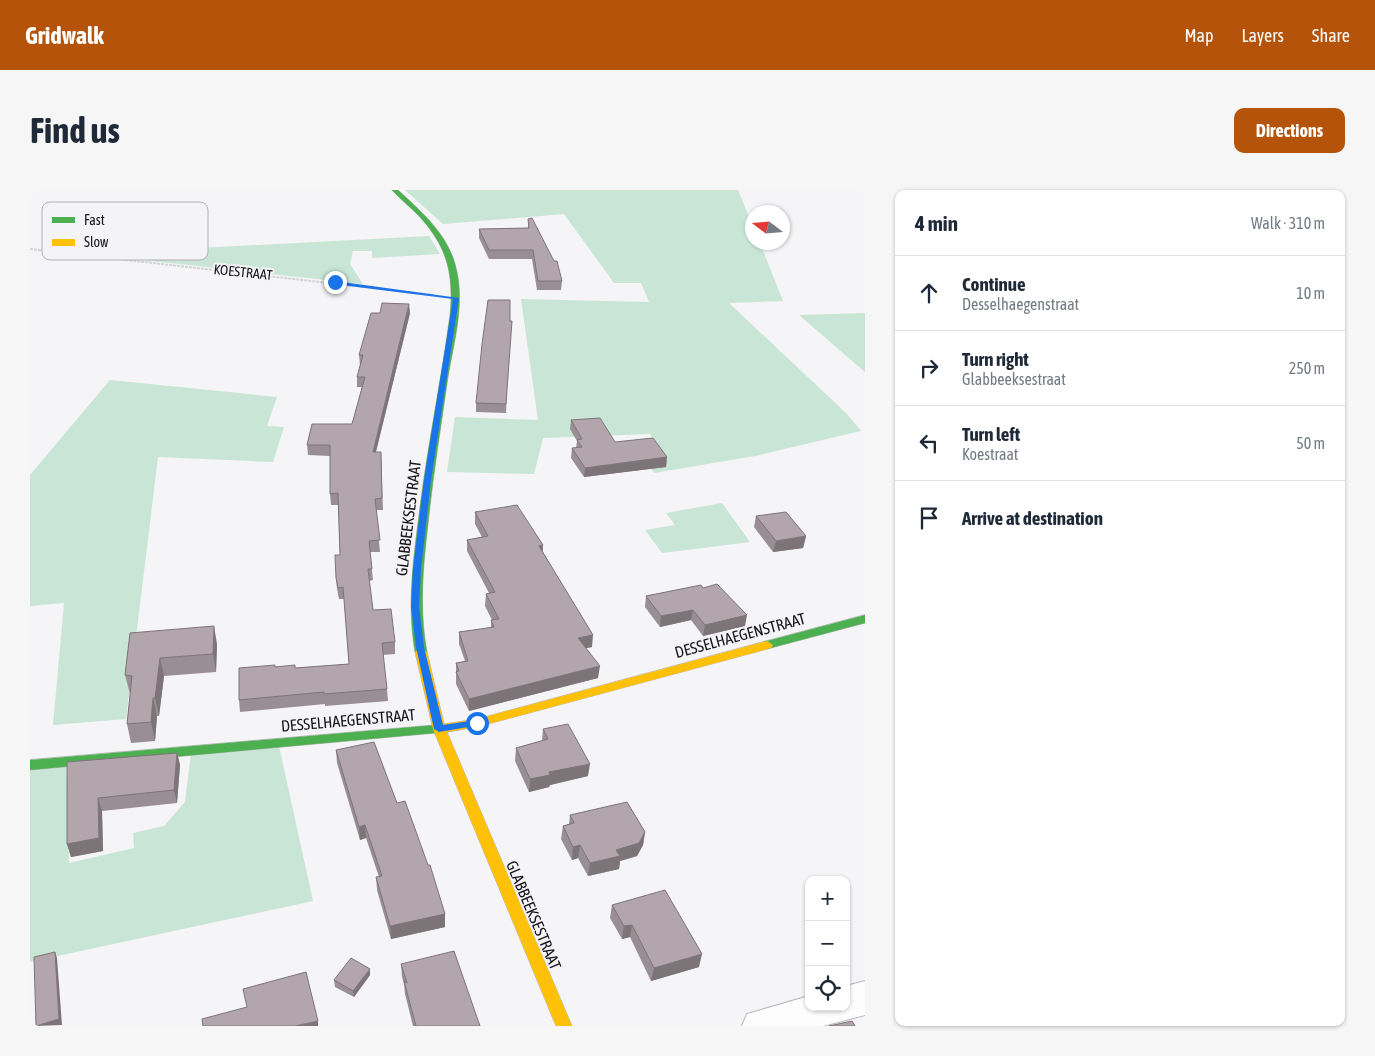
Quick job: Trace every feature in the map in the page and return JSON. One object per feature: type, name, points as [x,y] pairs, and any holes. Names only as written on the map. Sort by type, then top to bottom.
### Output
[{"type":"street","name":"GLABBEEKSESTRAAT","points":[[395,190],[431,225],[445,245],[452,260],[456,277],[456,298],[428,480],[417,569],[415,606],[420,647],[439,729],[564,1026]]},
{"type":"street","name":"DESSELHAEGENSTRAAT","points":[[30,765],[439,729],[477,723],[865,619]]},
{"type":"street","points":[[850,1002],[865,998]]},
{"type":"street","points":[[761,1026],[815,1011]]},
{"type":"path","name":"KOESTRAAT","points":[[132,260],[335,282],[456,298]]},
{"type":"green space","points":[[405,190],[738,190],[745,207],[745,250],[763,250],[783,301],[729,303],[846,413],[861,431],[755,456],[654,473],[647,463],[668,460],[650,434],[543,438],[534,474],[447,472],[455,417],[538,420],[521,299],[649,302],[641,283],[614,283],[564,214],[443,224]]},
{"type":"green space","points":[[429,236],[440,254],[372,258],[372,251],[353,251],[350,264],[363,284],[142,260],[208,260],[208,248]]},
{"type":"green space","points":[[865,313],[865,372],[799,315]]},
{"type":"green space","points":[[110,380],[277,397],[267,426],[284,427],[273,462],[158,457],[126,719],[53,725],[64,603],[30,606],[30,475]]},
{"type":"green space","points":[[722,503],[750,542],[662,553],[645,530],[675,525],[666,513]]},
{"type":"green space","points":[[279,746],[313,901],[30,962],[30,770],[66,765],[69,863],[134,848],[133,833],[164,826],[185,802],[191,754]]},
{"type":"building","points":[[532,218],[554,261],[557,261],[562,281],[538,281],[533,250],[489,250],[479,229],[529,228],[528,219]]},
{"type":"building","points":[[488,300],[510,300],[510,321],[512,321],[506,404],[476,403]]},
{"type":"building","points":[[382,303],[409,304],[373,452],[381,452],[382,498],[375,499],[380,540],[369,541],[372,569],[368,569],[373,610],[391,609],[395,642],[382,643],[387,689],[324,694],[324,692],[239,700],[239,668],[295,665],[295,668],[349,664],[343,587],[338,588],[336,578],[335,555],[340,555],[338,493],[330,494],[330,445],[307,445],[312,424],[352,424],[365,377],[357,377],[363,355],[359,355],[371,313],[380,313]]},
{"type":"building","points":[[600,418],[615,442],[653,438],[667,457],[585,468],[572,448],[582,447],[577,440],[582,439],[571,420]]},
{"type":"building","points":[[517,505],[543,545],[539,546],[593,635],[578,638],[600,666],[469,699],[456,672],[459,671],[456,663],[468,661],[459,632],[494,627],[491,620],[499,619],[486,594],[495,592],[467,540],[488,536],[475,512]]},
{"type":"building","points":[[786,512],[806,536],[776,541],[756,516]]},
{"type":"building","points":[[717,584],[747,615],[705,625],[693,610],[661,616],[646,596],[701,585],[703,588]]},
{"type":"building","points":[[214,626],[213,654],[160,658],[151,722],[127,724],[132,676],[125,675],[130,633]]},
{"type":"building","points":[[568,724],[590,764],[549,772],[550,775],[530,779],[516,748],[548,739],[543,729]]},
{"type":"building","points":[[374,742],[397,803],[405,801],[428,865],[430,865],[445,914],[390,926],[376,877],[382,876],[365,825],[359,827],[336,750]]},
{"type":"building","points":[[177,753],[174,790],[98,798],[99,838],[67,844],[67,762]]},
{"type":"building","points":[[627,802],[645,832],[639,843],[616,850],[620,856],[590,863],[580,845],[573,847],[563,826],[574,823],[570,815]]},
{"type":"building","points":[[665,890],[702,954],[654,968],[632,925],[624,926],[612,905]]},
{"type":"building","points":[[454,951],[480,1026],[416,1026],[401,964]]},
{"type":"building","points":[[55,952],[59,1019],[36,1026],[34,957]]},
{"type":"building","points":[[351,958],[370,969],[353,991],[334,980]]},
{"type":"building","points":[[306,972],[318,1021],[295,1026],[203,1026],[202,1019],[247,1007],[243,989]]},
{"type":"building","points":[[852,1021],[855,1026],[829,1026]]},
{"type":"traffic: fast","points":[[395,190],[429,223],[443,242],[452,264],[456,290],[454,315],[428,481],[418,570],[416,619],[421,652]]},
{"type":"traffic: fast","points":[[767,645],[865,619]]},
{"type":"traffic: fast","points":[[30,765],[447,728]]},
{"type":"traffic: slow","points":[[447,728],[477,723],[767,645]]},
{"type":"traffic: slow","points":[[421,652],[439,729],[564,1026]]},
{"type":"route","points":[[335,282],[456,298],[428,480],[417,569],[415,606],[420,647],[439,729],[477,723]]}]
